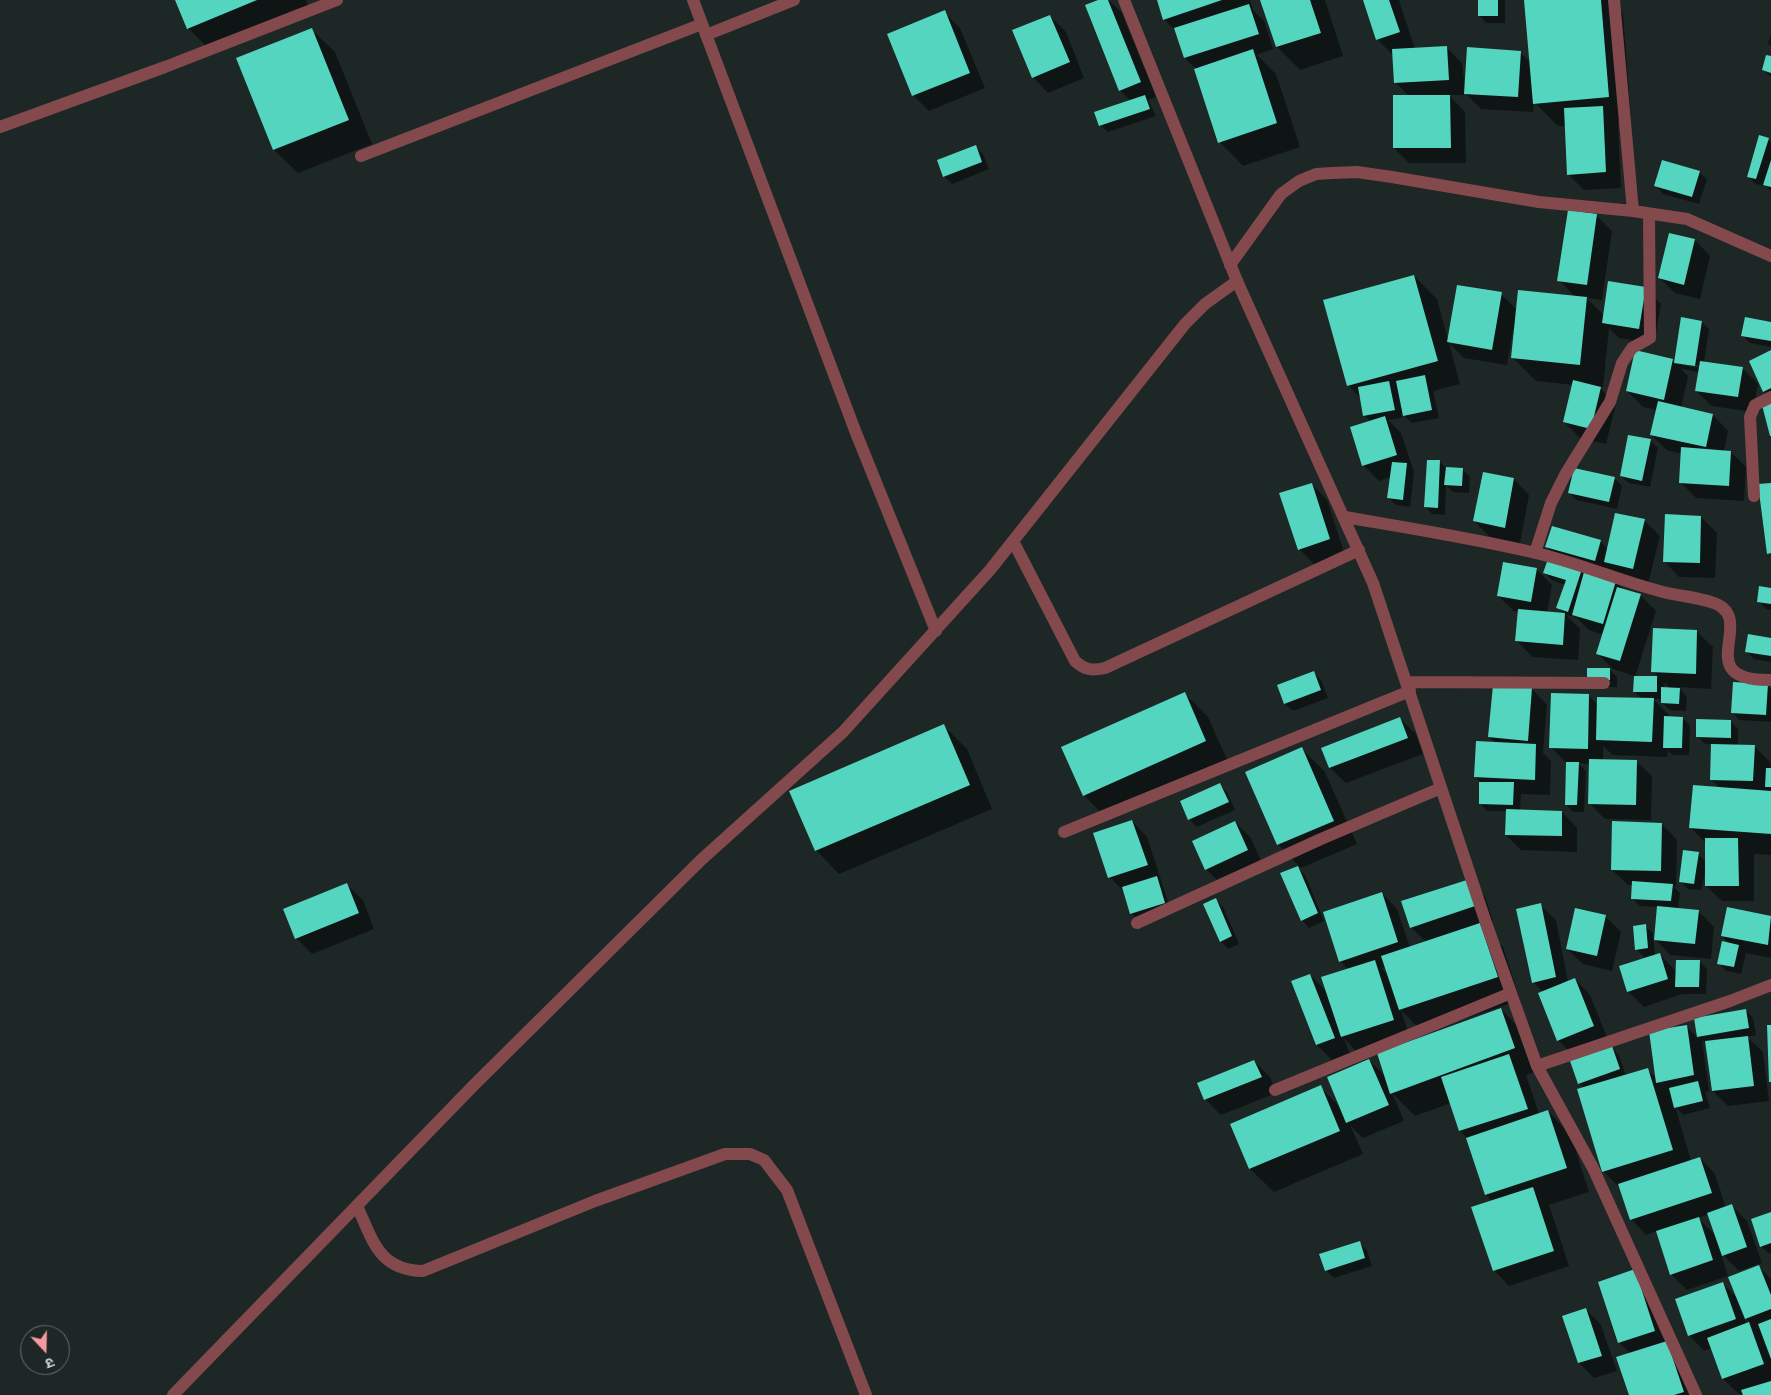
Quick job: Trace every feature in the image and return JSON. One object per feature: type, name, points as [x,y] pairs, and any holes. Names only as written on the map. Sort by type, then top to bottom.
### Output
[{"type":"street","points":[[0,127],[165,68],[337,0]]},
{"type":"street","points":[[693,0],[856,434],[936,631]]},
{"type":"street","points":[[361,156],[704,29],[794,0]]},
{"type":"street","points":[[1124,0],[1230,265],[1345,517],[1373,583],[1537,1066],[1593,1168],[1696,1395]]},
{"type":"street","points":[[1614,0],[1633,211]]},
{"type":"street","points":[[1230,265],[1281,194],[1299,181],[1316,174],[1357,172],[1539,202],[1633,211],[1649,215],[1687,219],[1771,256]]},
{"type":"street","points":[[1536,553],[1552,503],[1572,464],[1610,402],[1622,363],[1632,348],[1650,338],[1649,215]]},
{"type":"street","points":[[174,1395],[474,1085],[701,860],[843,732],[936,631],[1013,541],[1185,324],[1205,304],[1237,281]]},
{"type":"street","points":[[1754,496],[1750,417],[1755,405],[1771,397]]},
{"type":"street","points":[[1345,517],[1536,553],[1663,592],[1719,604],[1729,614],[1731,621],[1728,651],[1731,668],[1736,674],[1744,678],[1771,680]]},
{"type":"street","points":[[1013,541],[1075,660],[1084,669],[1095,670],[1105,668],[1359,550]]},
{"type":"street","points":[[1064,832],[1408,686],[1604,684]]},
{"type":"street","points":[[1137,923],[1321,839],[1442,788]]},
{"type":"street","points":[[1537,1066],[1730,1001],[1771,985]]},
{"type":"street","points":[[1275,1090],[1511,993]]},
{"type":"street","points":[[357,1206],[382,1256],[395,1267],[423,1272],[595,1201],[724,1154],[750,1154],[764,1160],[786,1190],[866,1395]]},
{"type":"building","points":[[175,0],[257,0],[187,29]]},
{"type":"building","points":[[1098,0],[1108,0],[1141,82],[1119,91],[1085,5]]},
{"type":"building","points":[[1157,0],[1222,0],[1163,20]]},
{"type":"building","points":[[1260,0],[1310,0],[1321,33],[1276,47]]},
{"type":"building","points":[[1363,0],[1389,0],[1400,32],[1376,40]]},
{"type":"building","points":[[1478,0],[1498,0],[1498,16],[1478,16]]},
{"type":"building","points":[[1524,0],[1601,0],[1609,97],[1533,104]]},
{"type":"building","points":[[1249,4],[1259,34],[1184,58],[1174,28]]},
{"type":"building","points":[[945,10],[970,73],[912,96],[887,34]]},
{"type":"building","points":[[1050,15],[1070,62],[1032,78],[1012,30]]},
{"type":"building","points":[[312,28],[349,120],[273,150],[236,58]]},
{"type":"building","points":[[1447,46],[1449,80],[1394,83],[1392,49]]},
{"type":"building","points":[[1467,47],[1521,51],[1518,97],[1464,94]]},
{"type":"building","points":[[1253,49],[1277,123],[1218,143],[1194,69]]},
{"type":"building","points":[[1766,55],[1771,56],[1771,73],[1762,70]]},
{"type":"building","points":[[1145,95],[1150,109],[1099,126],[1094,112]]},
{"type":"building","points":[[1393,95],[1450,95],[1451,148],[1393,148]]},
{"type":"building","points":[[1603,106],[1606,172],[1567,175],[1564,108]]},
{"type":"building","points":[[1759,135],[1769,138],[1756,179],[1747,177]]},
{"type":"building","points":[[976,145],[982,162],[943,177],[937,160]]},
{"type":"building","points":[[1662,160],[1700,171],[1692,197],[1654,186]]},
{"type":"building","points":[[1771,160],[1771,187],[1763,185]]},
{"type":"building","points":[[1568,210],[1597,214],[1587,285],[1557,281]]},
{"type":"building","points":[[1669,233],[1695,239],[1684,285],[1658,278]]},
{"type":"building","points":[[1414,275],[1438,361],[1347,386],[1323,300]]},
{"type":"building","points":[[1608,281],[1646,287],[1639,329],[1602,323]]},
{"type":"building","points":[[1457,285],[1502,292],[1492,350],[1447,342]]},
{"type":"building","points":[[1518,290],[1587,297],[1580,365],[1511,358]]},
{"type":"building","points":[[1681,317],[1702,321],[1695,366],[1674,363]]},
{"type":"building","points":[[1745,317],[1771,322],[1771,341],[1741,336]]},
{"type":"building","points":[[1635,350],[1673,359],[1664,400],[1626,391]]},
{"type":"building","points":[[1771,350],[1771,388],[1763,392],[1749,361]]},
{"type":"building","points":[[1700,361],[1743,367],[1738,397],[1695,391]]},
{"type":"building","points":[[1425,375],[1432,410],[1403,416],[1396,381]]},
{"type":"building","points":[[1573,380],[1601,387],[1591,429],[1563,422]]},
{"type":"building","points":[[1389,381],[1395,410],[1363,416],[1358,387]]},
{"type":"building","points":[[1658,401],[1713,414],[1706,447],[1650,435]]},
{"type":"building","points":[[1771,403],[1771,436],[1770,436],[1762,405]]},
{"type":"building","points":[[1385,416],[1397,455],[1362,466],[1350,427]]},
{"type":"building","points":[[1628,435],[1651,439],[1642,481],[1620,476]]},
{"type":"building","points":[[1681,447],[1731,451],[1729,486],[1679,483]]},
{"type":"building","points":[[1427,460],[1440,460],[1438,508],[1424,507]]},
{"type":"building","points":[[1392,462],[1407,463],[1403,500],[1387,498]]},
{"type":"building","points":[[1446,467],[1463,468],[1462,486],[1444,485]]},
{"type":"building","points":[[1574,468],[1615,477],[1609,502],[1568,493]]},
{"type":"building","points":[[1483,472],[1514,478],[1505,528],[1473,521]]},
{"type":"building","points":[[1312,483],[1330,539],[1298,550],[1279,493]]},
{"type":"building","points":[[1771,483],[1771,553],[1767,554],[1758,484]]},
{"type":"building","points":[[1615,513],[1645,519],[1633,569],[1604,562]]},
{"type":"building","points":[[1665,514],[1701,516],[1700,563],[1663,562]]},
{"type":"building","points":[[1552,526],[1601,540],[1595,561],[1545,547]]},
{"type":"building","points":[[1548,559],[1582,569],[1568,612],[1556,608],[1566,580],[1543,573]]},
{"type":"building","points":[[1503,562],[1537,568],[1531,602],[1497,596]]},
{"type":"building","points":[[1584,572],[1616,581],[1603,624],[1572,615]]},
{"type":"building","points":[[1759,586],[1771,588],[1771,604],[1757,602]]},
{"type":"building","points":[[1617,587],[1641,594],[1620,661],[1596,654]]},
{"type":"building","points":[[1518,609],[1565,613],[1563,645],[1515,641]]},
{"type":"building","points":[[1653,628],[1697,630],[1696,674],[1651,672]]},
{"type":"building","points":[[1748,634],[1771,638],[1771,656],[1745,652]]},
{"type":"building","points":[[1587,668],[1610,668],[1610,680],[1587,680]]},
{"type":"building","points":[[1314,671],[1321,690],[1284,704],[1277,685]]},
{"type":"building","points":[[1634,676],[1657,676],[1657,692],[1633,692]]},
{"type":"building","points":[[1733,682],[1768,684],[1766,715],[1731,713]]},
{"type":"building","points":[[1493,685],[1532,688],[1528,741],[1488,737]]},
{"type":"building","points":[[1661,687],[1680,688],[1679,704],[1661,703]]},
{"type":"building","points":[[1185,692],[1206,741],[1083,796],[1061,747]]},
{"type":"building","points":[[1551,693],[1589,694],[1588,749],[1549,748]]},
{"type":"building","points":[[1597,697],[1654,698],[1652,742],[1596,740]]},
{"type":"building","points":[[1664,716],[1683,717],[1682,748],[1663,748]]},
{"type":"building","points":[[1400,717],[1408,738],[1329,768],[1321,748]]},
{"type":"building","points":[[1696,719],[1731,720],[1731,738],[1696,737]]},
{"type":"building","points":[[944,724],[970,785],[815,851],[789,791]]},
{"type":"building","points":[[1476,741],[1536,744],[1535,780],[1474,777]]},
{"type":"building","points":[[1711,744],[1755,745],[1753,781],[1710,780]]},
{"type":"building","points":[[1302,747],[1334,821],[1277,845],[1245,772]]},
{"type":"building","points":[[1589,759],[1637,760],[1636,805],[1588,804]]},
{"type":"building","points":[[1566,762],[1579,762],[1577,805],[1565,805]]},
{"type":"building","points":[[1766,768],[1771,768],[1771,787],[1765,787]]},
{"type":"building","points":[[1479,782],[1514,782],[1513,805],[1479,804]]},
{"type":"building","points":[[1220,783],[1229,802],[1188,820],[1180,801]]},
{"type":"building","points":[[1693,785],[1771,791],[1771,834],[1689,828]]},
{"type":"building","points":[[1506,809],[1562,811],[1562,836],[1505,835]]},
{"type":"building","points":[[1132,820],[1148,865],[1108,878],[1093,833]]},
{"type":"building","points":[[1235,821],[1248,850],[1205,870],[1192,841]]},
{"type":"building","points":[[1612,821],[1662,823],[1661,871],[1611,870]]},
{"type":"building","points":[[1705,838],[1738,838],[1739,886],[1705,886]]},
{"type":"building","points":[[1683,850],[1699,852],[1694,884],[1679,882]]},
{"type":"building","points":[[1298,866],[1318,913],[1301,921],[1280,873]]},
{"type":"building","points":[[1157,876],[1165,903],[1130,914],[1122,887]]},
{"type":"building","points":[[1470,879],[1478,905],[1410,928],[1401,901]]},
{"type":"building","points":[[1632,881],[1673,884],[1671,901],[1631,899]]},
{"type":"building","points":[[347,883],[359,913],[295,939],[283,909]]},
{"type":"building","points":[[1382,892],[1398,942],[1339,962],[1323,912]]},
{"type":"building","points":[[1216,898],[1232,936],[1220,942],[1203,904]]},
{"type":"building","points":[[1541,903],[1556,977],[1532,983],[1516,909]]},
{"type":"building","points":[[1657,906],[1699,910],[1695,944],[1654,940]]},
{"type":"building","points":[[1727,907],[1771,916],[1768,945],[1721,936]]},
{"type":"building","points":[[1575,908],[1606,915],[1597,956],[1566,949]]},
{"type":"building","points":[[1480,923],[1498,977],[1399,1010],[1381,956]]},
{"type":"building","points":[[1646,924],[1648,948],[1635,950],[1633,926]]},
{"type":"building","points":[[1722,941],[1739,945],[1734,967],[1717,964]]},
{"type":"building","points":[[1660,953],[1668,979],[1627,992],[1619,966]]},
{"type":"building","points":[[1375,960],[1394,1020],[1341,1037],[1321,977]]},
{"type":"building","points":[[1676,960],[1700,960],[1699,987],[1675,987]]},
{"type":"building","points":[[1310,974],[1335,1038],[1316,1045],[1291,981]]},
{"type":"building","points":[[1575,978],[1594,1026],[1557,1041],[1538,993]]},
{"type":"building","points":[[1501,1008],[1515,1048],[1390,1094],[1377,1053]]},
{"type":"building","points":[[1746,1009],[1749,1028],[1697,1037],[1694,1018]]},
{"type":"building","points":[[1687,1025],[1694,1075],[1656,1083],[1649,1031]]},
{"type":"building","points":[[1767,1025],[1771,1025],[1771,1082],[1769,1082]]},
{"type":"building","points":[[1748,1036],[1754,1086],[1712,1091],[1705,1041]]},
{"type":"building","points":[[1612,1046],[1620,1069],[1578,1084],[1570,1061]]},
{"type":"building","points":[[1509,1054],[1528,1109],[1459,1131],[1441,1077]]},
{"type":"building","points":[[1369,1059],[1389,1105],[1346,1123],[1327,1077]]},
{"type":"building","points":[[1254,1060],[1262,1077],[1204,1100],[1197,1083]]},
{"type":"building","points":[[1648,1068],[1673,1150],[1602,1172],[1577,1089]]},
{"type":"building","points":[[1698,1081],[1703,1101],[1674,1108],[1669,1088]]},
{"type":"building","points":[[1321,1085],[1340,1131],[1249,1169],[1230,1124]]},
{"type":"building","points":[[1548,1110],[1567,1168],[1485,1195],[1466,1138]]},
{"type":"building","points":[[1700,1157],[1712,1193],[1630,1220],[1618,1184]]},
{"type":"building","points":[[1533,1187],[1554,1251],[1493,1271],[1471,1207]]},
{"type":"building","points":[[1732,1204],[1747,1247],[1722,1256],[1707,1213]]},
{"type":"building","points":[[1771,1212],[1771,1243],[1760,1247],[1751,1219]]},
{"type":"building","points":[[1699,1217],[1713,1260],[1670,1275],[1656,1231]]},
{"type":"building","points":[[1360,1241],[1365,1258],[1325,1271],[1319,1254]]},
{"type":"building","points":[[1759,1265],[1771,1295],[1771,1309],[1745,1319],[1728,1277]]},
{"type":"building","points":[[1635,1269],[1655,1331],[1618,1343],[1598,1282]]},
{"type":"building","points":[[1723,1282],[1736,1319],[1688,1336],[1675,1299]]},
{"type":"building","points":[[1586,1308],[1602,1356],[1578,1363],[1562,1316]]},
{"type":"building","points":[[1771,1319],[1771,1359],[1758,1324]]},
{"type":"building","points":[[1749,1322],[1764,1364],[1722,1379],[1707,1338]]},
{"type":"building","points":[[1667,1341],[1684,1392],[1674,1395],[1629,1395],[1616,1357]]},
{"type":"building","points":[[1771,1381],[1771,1395],[1743,1395],[1741,1390]]}]
